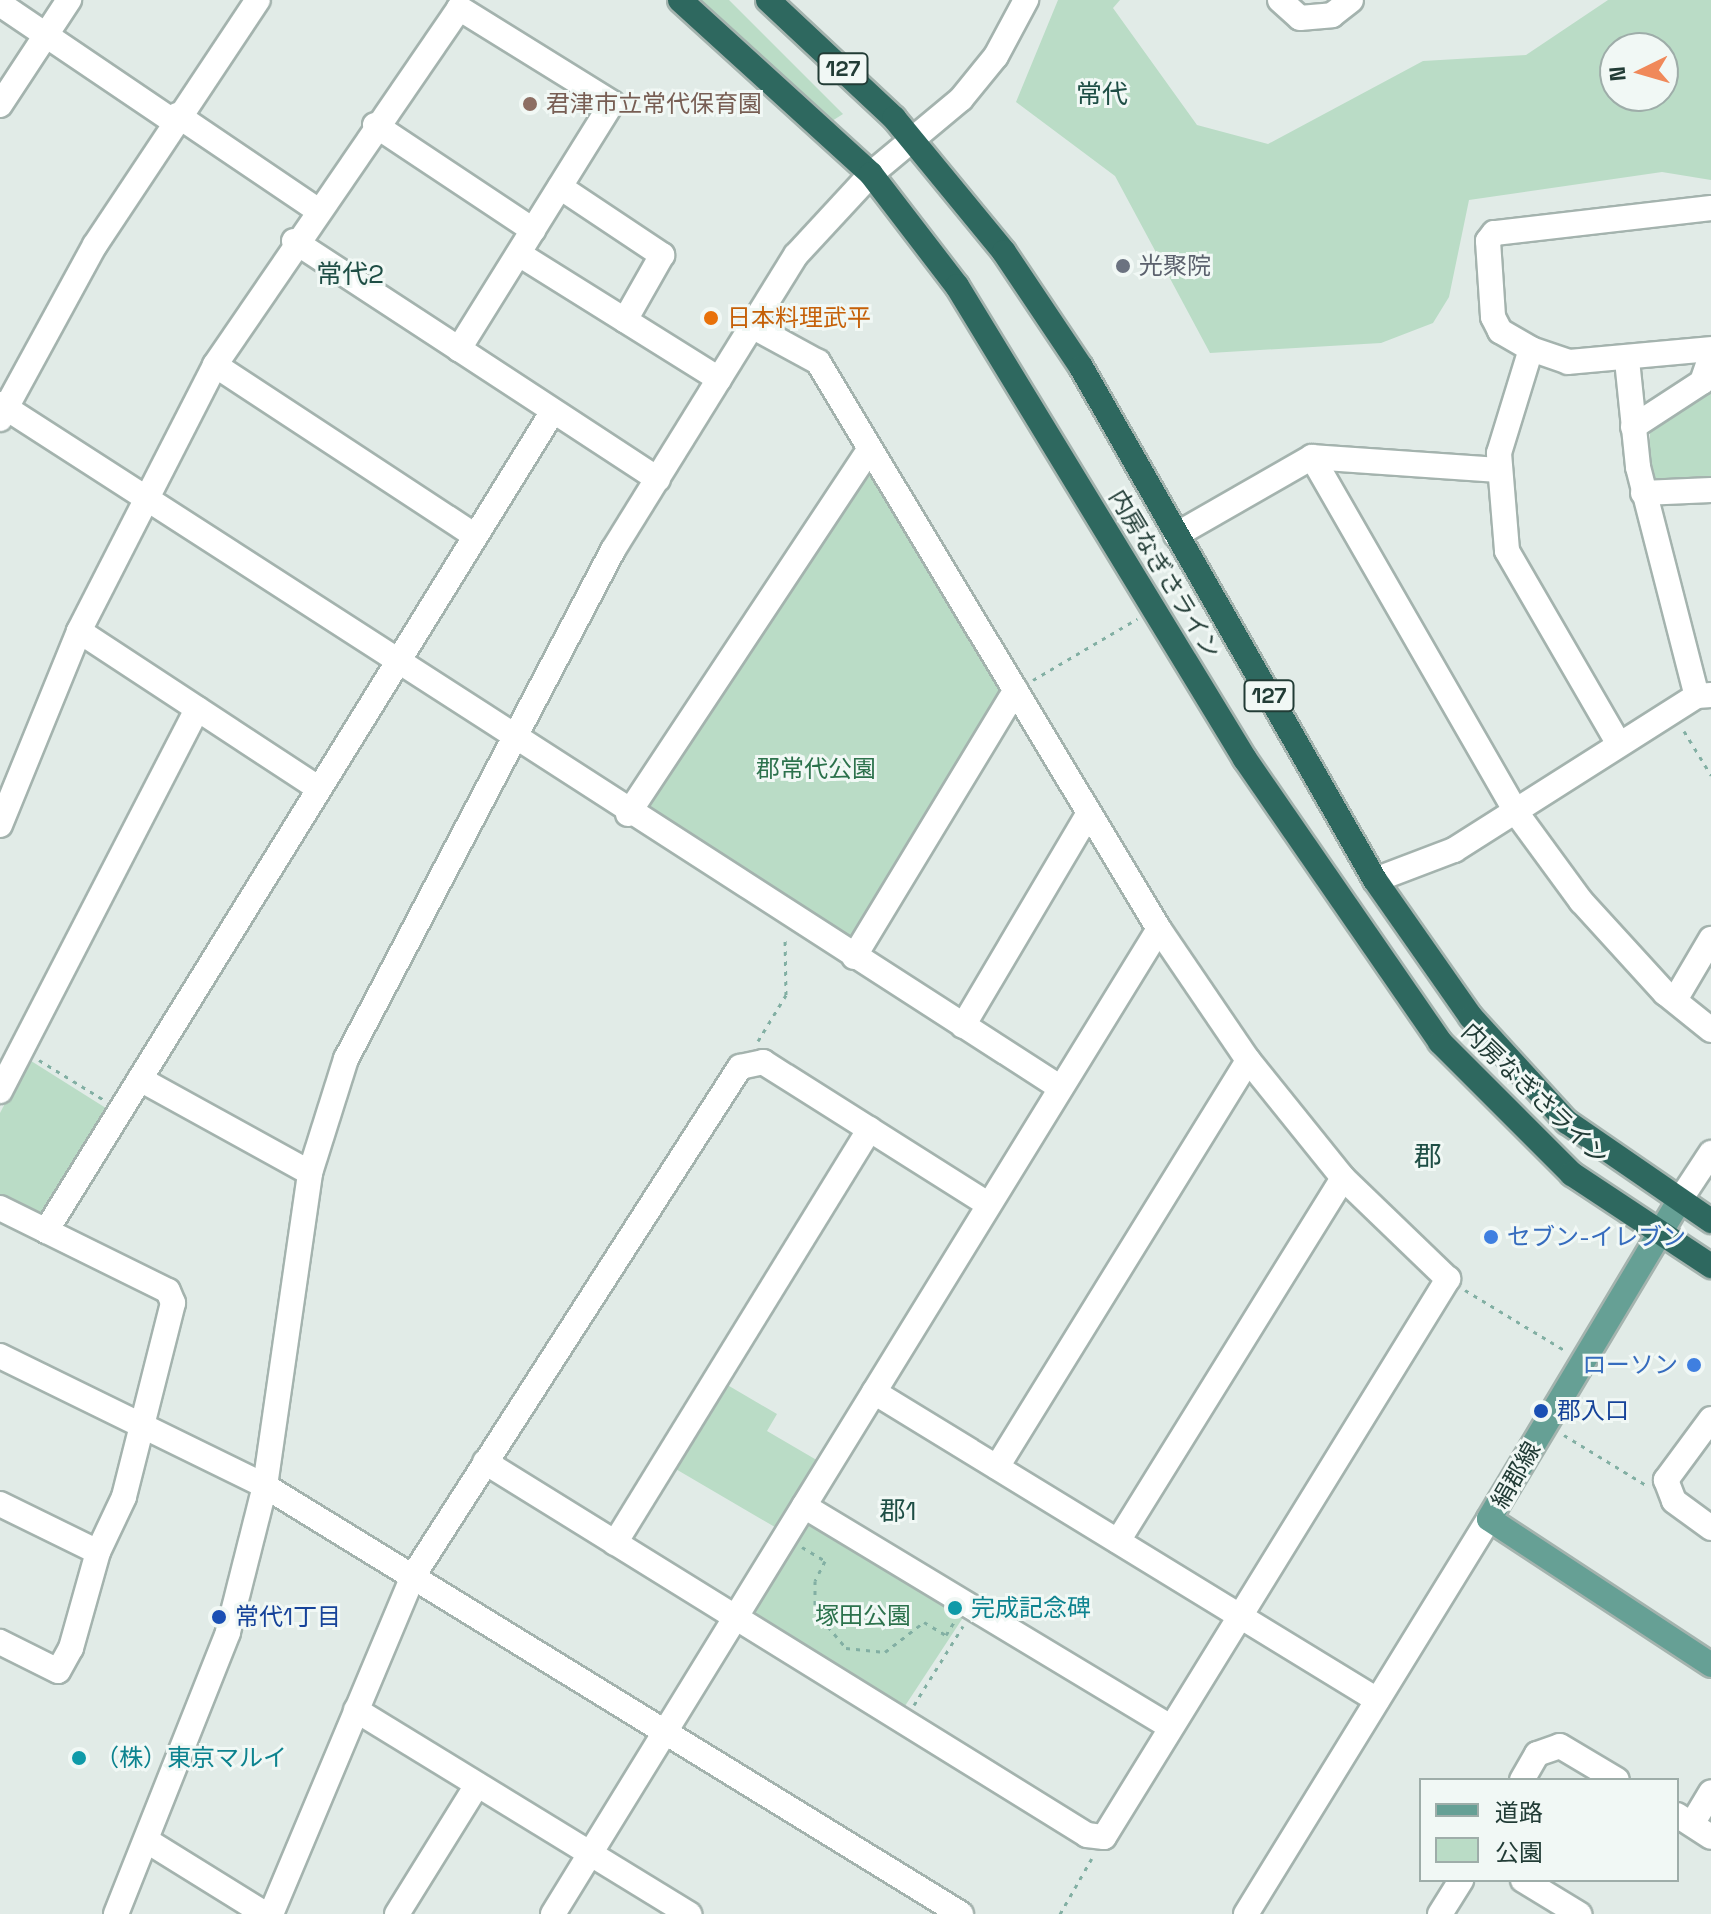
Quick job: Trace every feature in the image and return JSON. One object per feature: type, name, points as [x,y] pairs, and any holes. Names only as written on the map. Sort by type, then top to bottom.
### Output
[{"type":"highway","name":"内房なぎさライン","points":[[680,0],[871,174],[957,286],[1375,957],[1440,1042],[1526,1132],[1655,1236],[1711,1266]]},
{"type":"highway","name":"内房なぎさライン","points":[[768,0],[915,141],[1004,252],[1073,354],[1375,880],[1517,1072],[1567,1122],[1678,1203],[1711,1221]]},
{"type":"main road","name":"絹郡線","points":[[1678,1203],[1655,1236],[1489,1519],[1711,1665]]},
{"type":"street","points":[[0,105],[69,0]]},
{"type":"street","points":[[258,0],[175,118],[2,410],[143,498],[628,814],[1061,1088]]},
{"type":"street","points":[[116,1914],[149,1842],[176,1760],[211,1689],[265,1486],[310,1173],[346,1059],[513,740],[658,479],[796,255],[871,174],[915,141],[996,56],[1026,0]]},
{"type":"street","points":[[1280,0],[1300,18],[1332,15],[1351,0]]},
{"type":"street","points":[[0,4],[316,209]]},
{"type":"street","points":[[0,825],[79,631],[143,498],[215,365],[294,241],[459,8],[612,103],[459,349]]},
{"type":"street","points":[[375,125],[533,230]]},
{"type":"street","points":[[560,187],[662,255],[625,320]]},
{"type":"street","points":[[1711,208],[1494,233],[1488,241],[1493,317],[1500,331],[1531,349],[1568,362],[1627,360],[1711,349]]},
{"type":"street","points":[[294,241],[658,479]]},
{"type":"street","points":[[519,254],[719,379]]},
{"type":"street","points":[[485,1462],[1087,1835],[1104,1837],[1448,1279],[1343,1178],[1248,1060],[1159,929],[818,362],[752,326]]},
{"type":"street","points":[[1531,349],[1498,470],[1507,551],[1619,744]]},
{"type":"street","points":[[1633,427],[1702,382],[1711,356]]},
{"type":"street","points":[[1375,880],[1518,815],[1619,744],[1675,709],[1704,696],[1643,493],[1627,360]]},
{"type":"street","points":[[215,365],[475,536]]},
{"type":"street","points":[[46,1231],[553,411]]},
{"type":"street","points":[[628,814],[870,449]]},
{"type":"street","points":[[1312,457],[1518,815],[1581,901],[1675,1000],[1711,1030]]},
{"type":"street","points":[[1176,535],[1312,457],[1498,470]]},
{"type":"street","points":[[1643,493],[1711,490]]},
{"type":"street","points":[[79,631],[318,788]]},
{"type":"street","points":[[854,957],[1016,690]]},
{"type":"street","points":[[0,1091],[197,709]]},
{"type":"street","points":[[963,1026],[1089,813]]},
{"type":"street","points":[[553,1914],[1159,929]]},
{"type":"street","points":[[1675,1000],[1711,939]]},
{"type":"street","points":[[997,1467],[1248,1060]]},
{"type":"street","points":[[149,1842],[268,1914],[413,1576],[740,1067],[763,1062],[989,1205]]},
{"type":"street","points":[[140,1079],[310,1173]]},
{"type":"street","points":[[615,1543],[870,1129]]},
{"type":"street","points":[[1678,1203],[1711,1153]]},
{"type":"street","points":[[1118,1541],[1343,1178]]},
{"type":"street","points":[[0,1208],[168,1291],[173,1303],[124,1497],[98,1552],[80,1626],[58,1671],[0,1642]]},
{"type":"street","points":[[0,1356],[265,1486],[664,1735],[961,1914]]},
{"type":"street","points":[[874,1392],[1377,1700]]},
{"type":"street","points":[[1711,1419],[1666,1480],[1674,1501],[1711,1528]]},
{"type":"street","points":[[0,1504],[98,1552]]},
{"type":"street","points":[[804,1506],[1170,1727]]},
{"type":"street","points":[[1246,1914],[1489,1519]]},
{"type":"street","points":[[356,1710],[689,1914]]},
{"type":"street","points":[[1523,1778],[1537,1754],[1560,1746],[1614,1778]]},
{"type":"street","points":[[397,1914],[477,1785]]},
{"type":"street","points":[[1693,1825],[1711,1792]]},
{"type":"street","points":[[1440,1914],[1460,1882]]},
{"type":"street","points":[[1526,1882],[1579,1914]]},
{"type":"path","points":[[1016,690],[1140,617]]},
{"type":"path","points":[[1675,709],[1711,775]]},
{"type":"path","points":[[740,1067],[786,995],[785,913]]},
{"type":"path","points":[[22,1049],[121,1110]]},
{"type":"path","points":[[1448,1279],[1572,1354]]},
{"type":"path","points":[[1564,1435],[1674,1501]]},
{"type":"path","points":[[785,1537],[825,1561],[815,1611],[827,1634],[851,1650],[896,1649],[924,1622],[946,1635],[970,1606]]},
{"type":"path","points":[[903,1721],[970,1606]]},
{"type":"path","points":[[1060,1914],[1104,1837]]},
{"type":"green space","points":[[698,0],[729,0],[843,114],[832,121]]},
{"type":"green space","points":[[1058,0],[1120,0],[1113,8],[1197,125],[1268,144],[1423,61],[1526,55],[1608,0],[1711,0],[1711,180],[1662,172],[1469,200],[1449,297],[1433,323],[1381,343],[1210,353],[1115,176],[1016,102]]},
{"type":"green space","points":[[1711,384],[1711,477],[1650,481],[1650,433]]},
{"type":"green space","name":"郡常代公園","points":[[864,475],[874,475],[1004,693],[858,937],[844,938],[645,806]]},
{"type":"green space","points":[[28,1059],[109,1110],[48,1213],[39,1216],[0,1197],[0,1113]]},
{"type":"green space","points":[[724,1383],[777,1414],[767,1431],[820,1462],[780,1530],[674,1468]]},
{"type":"green space","name":"塚田公園","points":[[813,1519],[968,1610],[903,1709],[758,1621],[753,1606]]},
{"type":"place","name":"君津市立常代保育園","points":[[530,104]]},
{"type":"place","name":"光聚院","points":[[1123,266]]},
{"type":"place","name":"日本料理武平","points":[[711,318]]},
{"type":"place","name":"セブン-イレブン","points":[[1491,1237]]},
{"type":"place","name":"ローソン","points":[[1694,1365]]},
{"type":"place","name":"郡入口","points":[[1541,1411]]},
{"type":"place","name":"完成記念碑","points":[[955,1608]]},
{"type":"place","name":"常代1丁目","points":[[219,1617]]},
{"type":"place","name":"（株）東京マルイ","points":[[79,1758]]},
{"type":"district","name":"常代","points":[[1102,95]]},
{"type":"district","name":"常代2","points":[[350,275]]},
{"type":"district","name":"郡","points":[[1428,1156]]},
{"type":"district","name":"郡1","points":[[898,1512]]}]
